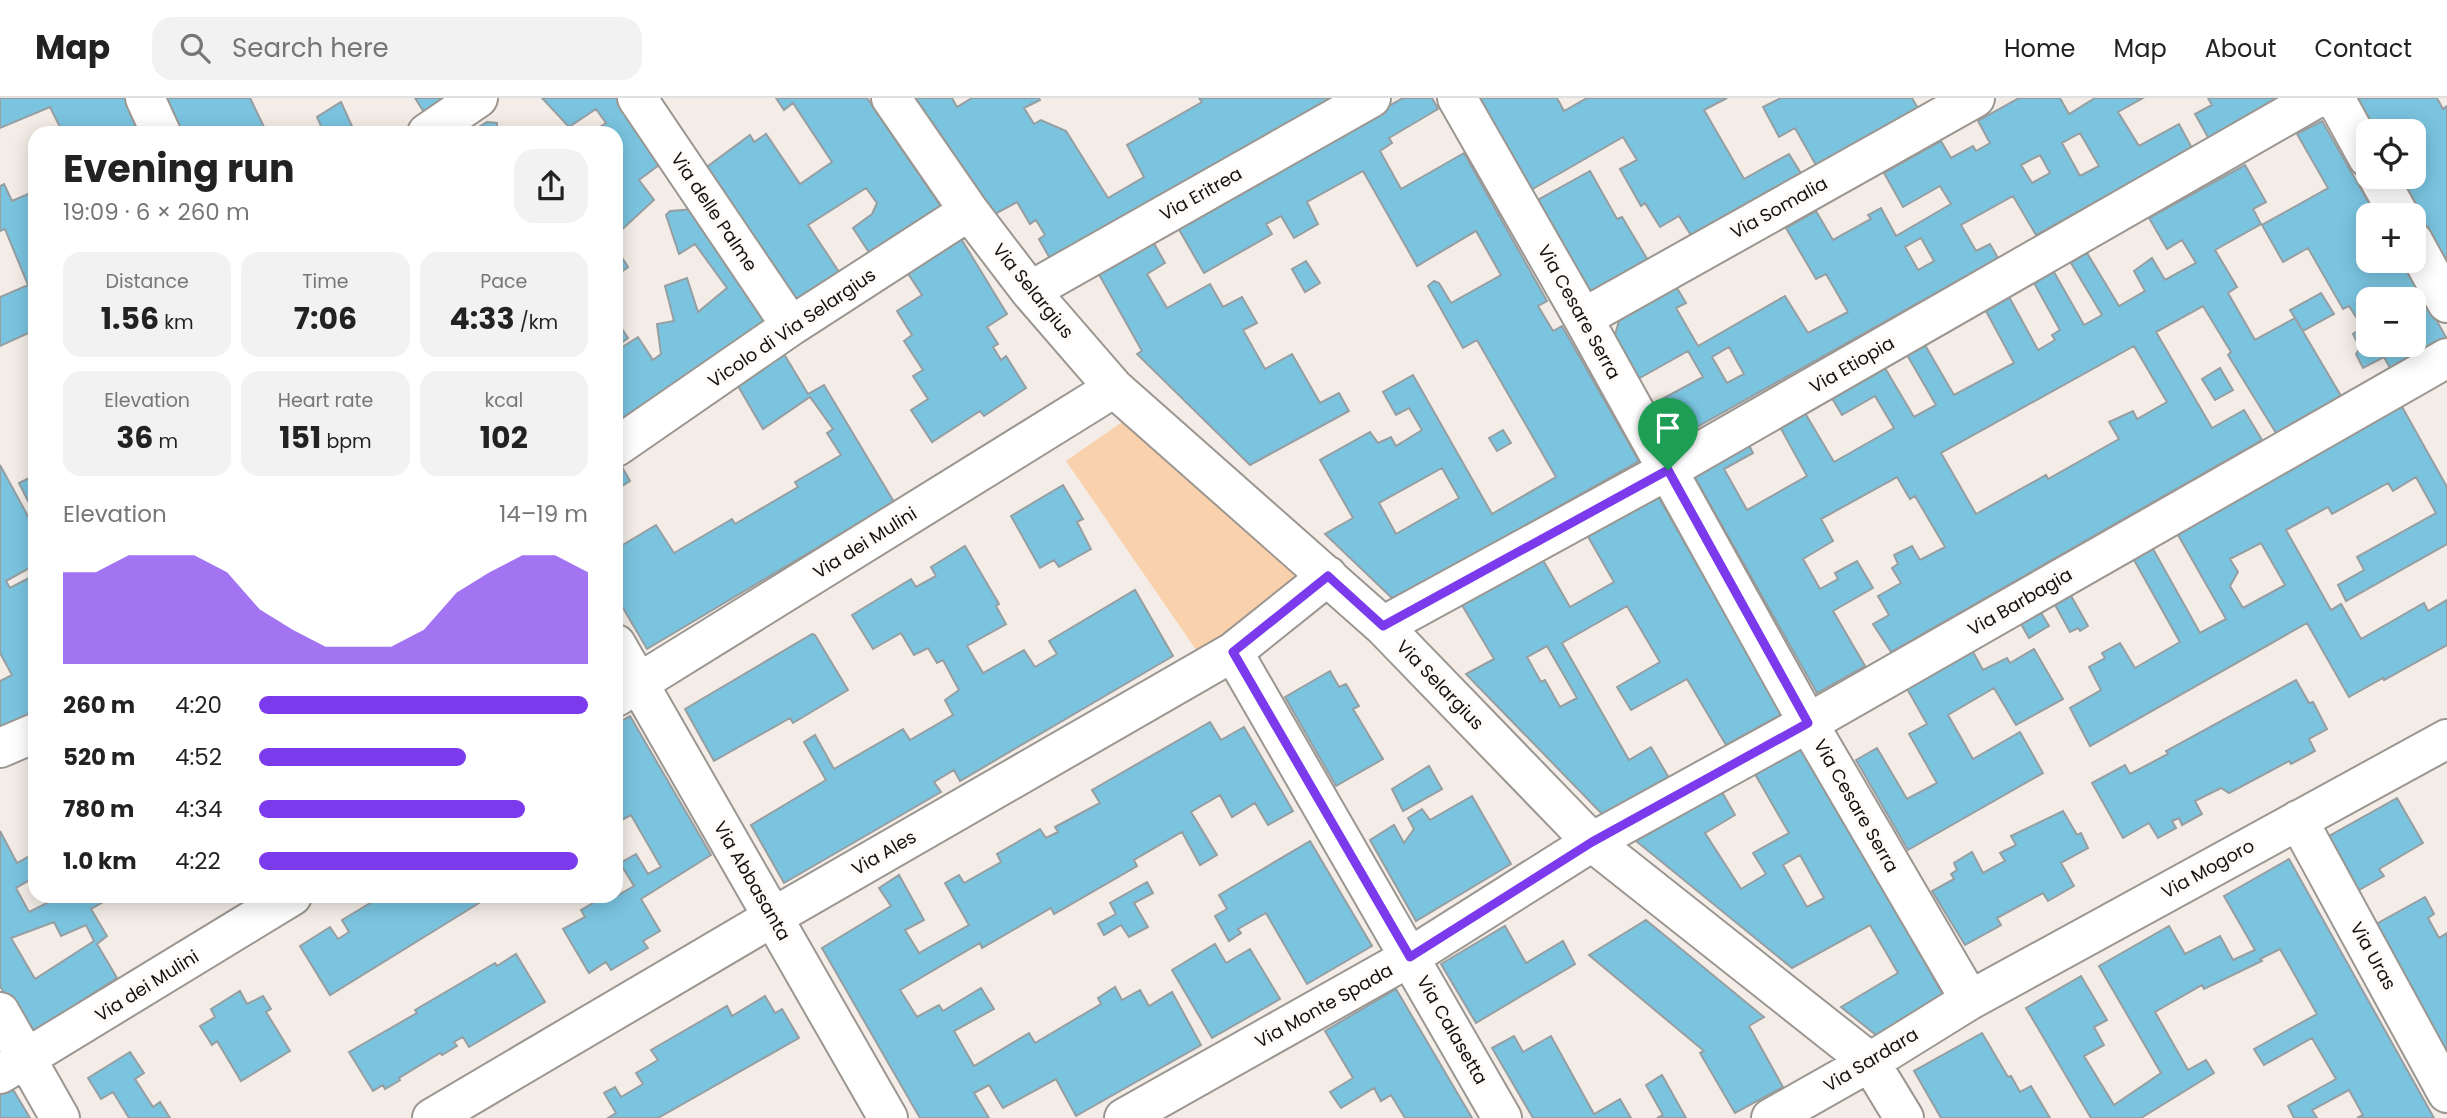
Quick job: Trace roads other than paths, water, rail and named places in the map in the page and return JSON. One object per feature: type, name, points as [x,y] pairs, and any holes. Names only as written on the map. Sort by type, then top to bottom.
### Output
[{"type":"street","points":[[145,98],[159,126]]},
{"type":"street","points":[[437,126],[478,98]]},
{"type":"street","name":"Via delle Palme","points":[[637,98],[792,326]]},
{"type":"street","name":"Via Selargius","points":[[891,98],[969,211],[1030,291],[1114,388],[1383,626],[1592,842],[1870,1062],[1904,1118]]},
{"type":"street","name":"Via Eritrea","points":[[1030,291],[1371,98]]},
{"type":"street","name":"Via Cesare Serra","points":[[1457,98],[1583,317],[1808,723],[1970,1000]]},
{"type":"street","name":"Via Somalia","points":[[1583,317],[1975,98]]},
{"type":"street","name":"Via Etiopia","points":[[1383,626],[1668,470],[2317,98]]},
{"type":"street","points":[[2335,98],[2356,136]]},
{"type":"street","name":"Vicolo di Via Selargius","points":[[623,442],[792,326],[969,211]]},
{"type":"street","points":[[2426,265],[2447,303]]},
{"type":"street","name":"Via Barbagia","points":[[1592,842],[1808,723],[2447,358]]},
{"type":"street","name":"Via dei Mulini","points":[[627,690],[1114,388]]},
{"type":"street","name":"Via Ales","points":[[432,1118],[773,917],[1233,652],[1328,576]]},
{"type":"street","name":"Via Calasetta","points":[[1233,652],[1502,1118]]},
{"type":"street","name":"Via Abbasanta","points":[[627,690],[773,917],[888,1118]]},
{"type":"street","points":[[0,748],[28,736]]},
{"type":"street","name":"Via Mogoro","points":[[1970,1000],[2447,739]]},
{"type":"street","name":"Via Uras","points":[[2298,820],[2447,1093]]},
{"type":"street","name":"Via Monte Spada","points":[[1124,1118],[1410,957],[1592,842]]},
{"type":"street","name":"Via dei Mulini","points":[[14,1067],[281,903]]},
{"type":"street","name":"Via Sardara","points":[[1771,1118],[1870,1062],[1970,1000]]},
{"type":"street","points":[[0,1012],[14,1067],[60,1118]]}]
